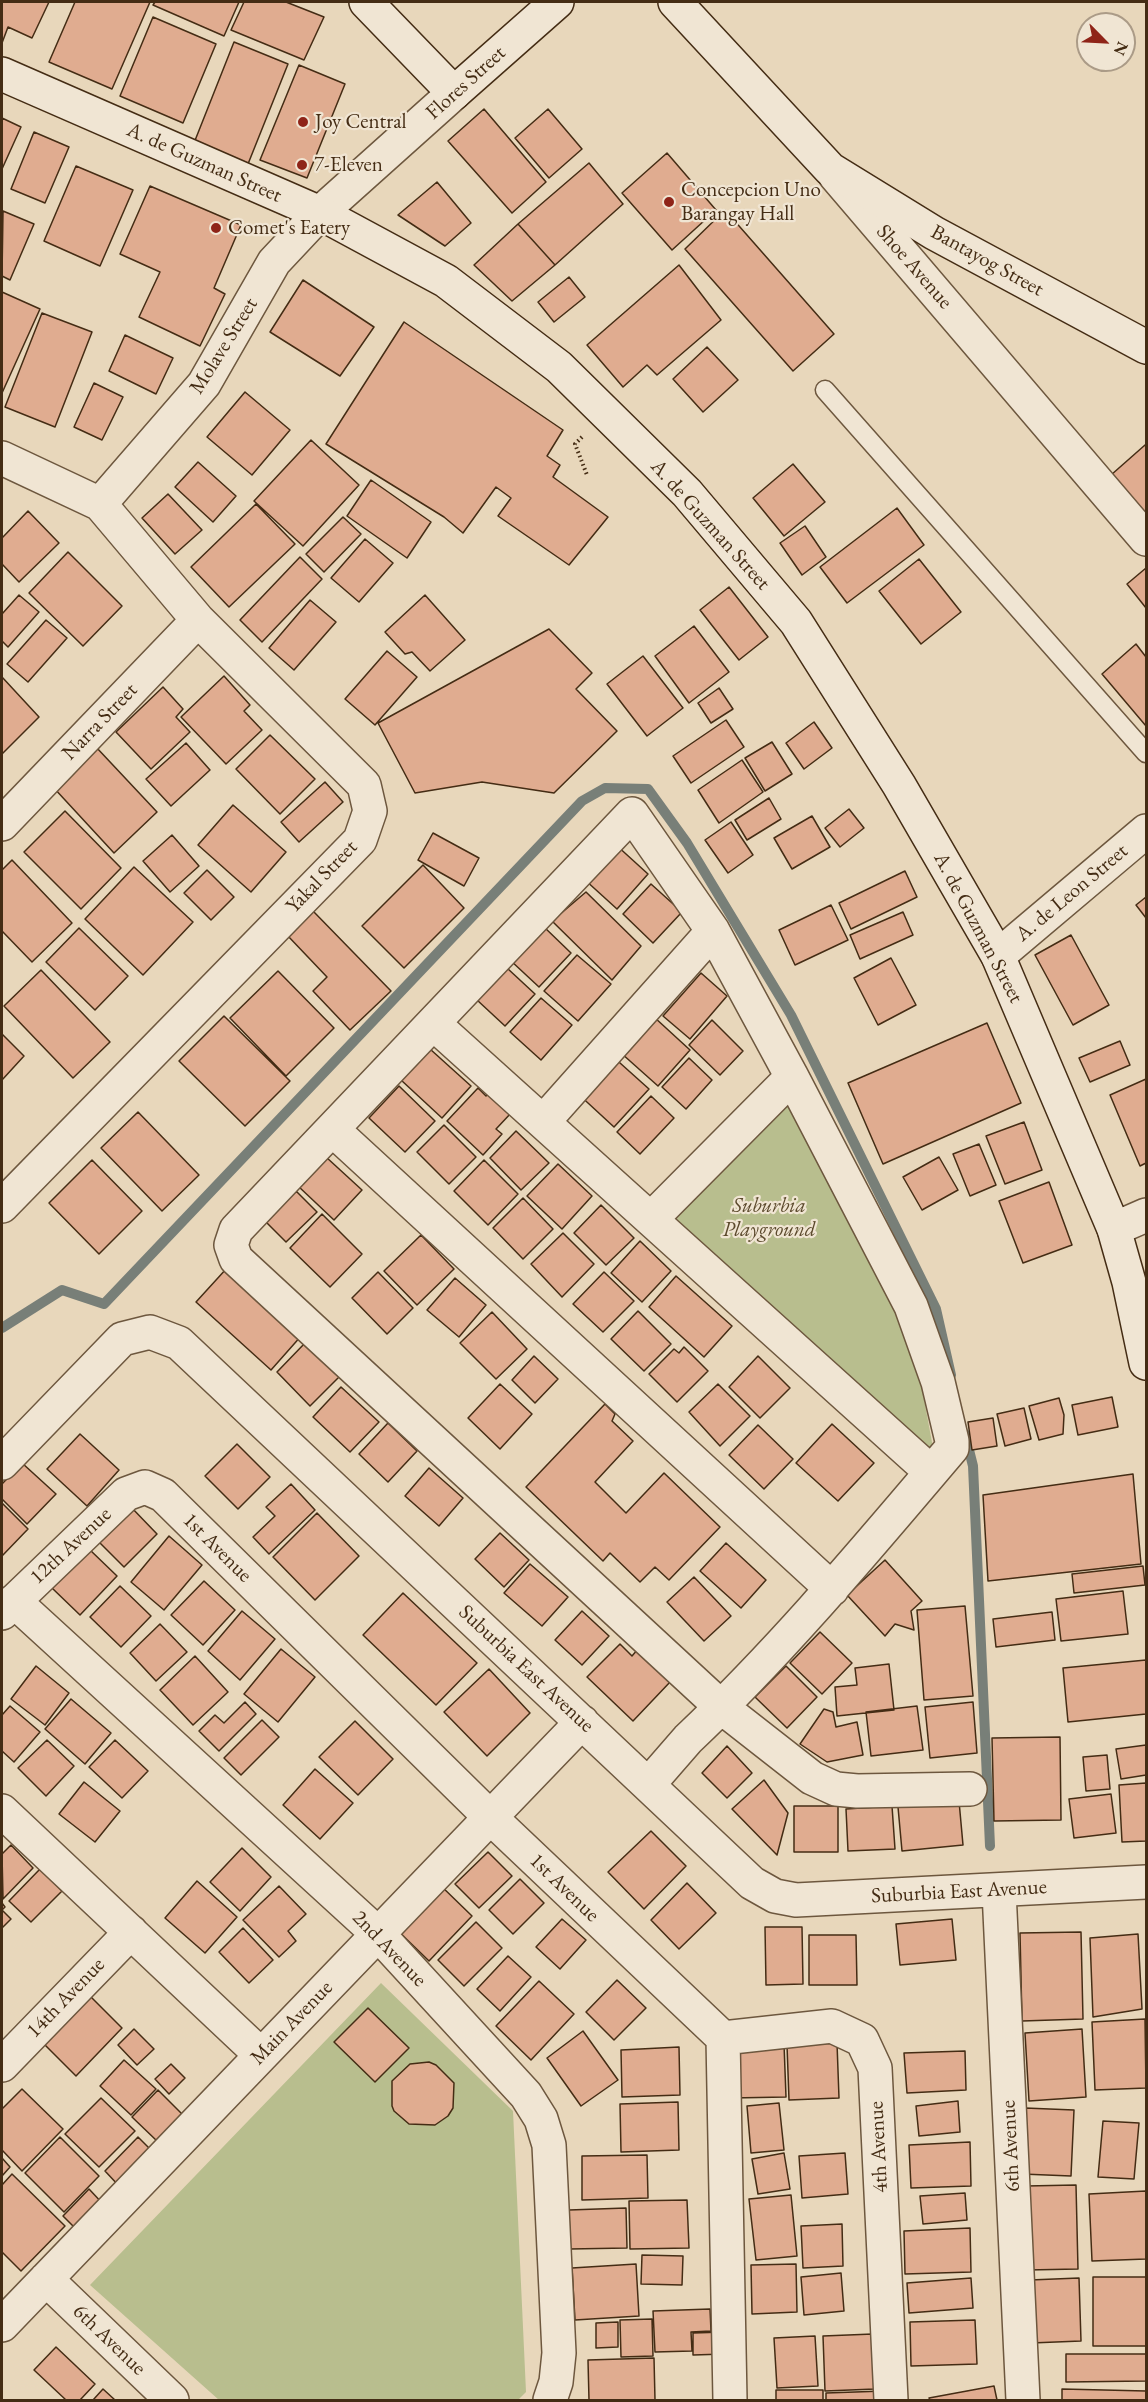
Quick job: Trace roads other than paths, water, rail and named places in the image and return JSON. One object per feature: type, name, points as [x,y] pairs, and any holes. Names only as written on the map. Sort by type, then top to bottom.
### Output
[{"type":"street","points":[[366,2],[454,93]]},
{"type":"street","name":"Flores Street","points":[[320,213],[557,2]]},
{"type":"street","name":"Shoe Avenue","points":[[675,2],[830,170],[1146,539]]},
{"type":"street","name":"A. de Guzman Street","points":[[2,74],[320,213],[446,281],[559,367],[687,493],[796,622],[899,785],[998,956],[1114,1229],[1129,1282],[1146,1363]]},
{"type":"street","name":"Bantayog Street","points":[[830,170],[934,233],[1146,347]]},
{"type":"street","name":"Molave Street","points":[[100,504],[204,384],[274,262],[320,213]]},
{"type":"street","points":[[2,458],[100,504]]},
{"type":"street","name":"Yakal Street","points":[[2,1206],[360,840],[370,811],[364,785],[198,620],[100,504]]},
{"type":"street","name":"Narra Street","points":[[2,824],[198,620]]},
{"type":"street","points":[[648,1785],[720,1706],[832,1589],[952,1448],[952,1441],[938,1382],[911,1306],[713,931],[632,814],[236,1230],[231,1245],[236,1259],[720,1706],[812,1778],[836,1789],[969,1789]]},
{"type":"street","name":"A. de Leon Street","points":[[998,956],[1146,831]]},
{"type":"street","points":[[543,1122],[713,931]]},
{"type":"street","points":[[434,1024],[931,1472]]},
{"type":"street","points":[[651,1220],[792,1077]]},
{"type":"street","points":[[333,1130],[832,1589]]},
{"type":"street","points":[[1114,1229],[1146,1215]]},
{"type":"street","name":"Suburbia East Avenue","points":[[2,1464],[122,1339],[150,1332],[179,1343],[752,1883],[775,1896],[796,1900],[1146,1882]]},
{"type":"street","name":"12th Avenue","points":[[8,1607],[126,1494],[145,1487]]},
{"type":"street","name":"1st Avenue","points":[[145,1487],[164,1495],[490,1817],[723,2038]]},
{"type":"street","name":"2nd Avenue","points":[[8,1607],[378,1934],[526,2095],[541,2119],[549,2145],[559,2353],[556,2382],[550,2400]]},
{"type":"street","name":"Main Avenue","points":[[2,2325],[582,1722]]},
{"type":"street","points":[[8,1828],[131,1932],[261,2055]]},
{"type":"street","name":"6th Avenue","points":[[999,1891],[1023,2400]]},
{"type":"street","name":"14th Avenue","points":[[2,2065],[131,1932]]},
{"type":"street","name":"4th Avenue","points":[[723,2038],[832,2026],[862,2040],[875,2068],[891,2400]]},
{"type":"street","points":[[723,2038],[730,2400]]},
{"type":"street","name":"6th Avenue","points":[[46,2279],[172,2400]]},
{"type":"lane","points":[[825,390],[1146,753]]},
{"type":"waterway","points":[[2,1328],[62,1290],[104,1304],[582,801],[605,788],[648,789],[687,843],[791,1015],[936,1309],[951,1375]]},
{"type":"waterway","points":[[965,1434],[973,1466],[990,1846]]},
{"type":"place","name":"Joy Central","points":[[303,122]]},
{"type":"place","name":"7-Eleven","points":[[302,165]]},
{"type":"place","name":"Concepcion Uno Barangay Hall","points":[[669,202]]},
{"type":"place","name":"Comet's Eatery","points":[[216,228]]},
{"type":"park label","name":"Suburbia Playground","points":[[769,1218]]}]
